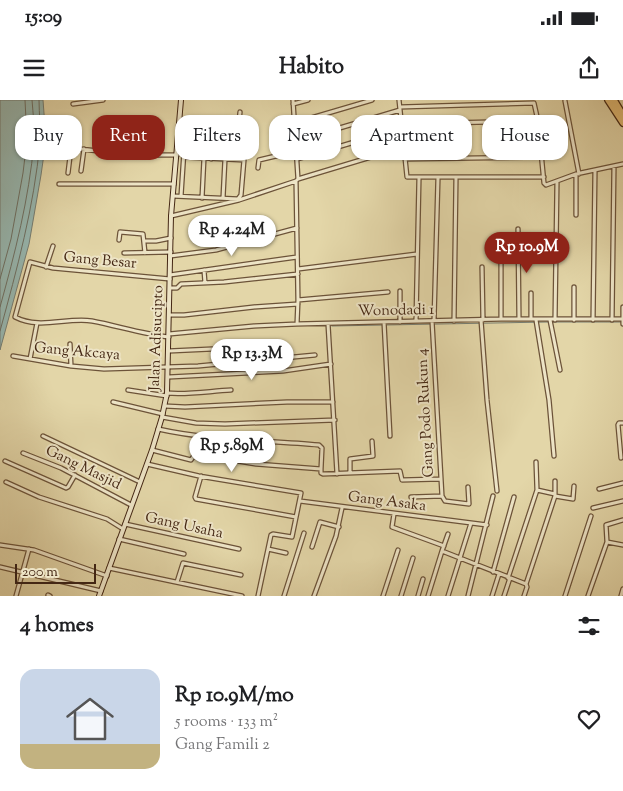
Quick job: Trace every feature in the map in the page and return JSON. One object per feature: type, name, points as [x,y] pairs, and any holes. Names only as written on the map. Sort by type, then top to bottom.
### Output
[{"type":"highway","points":[[608,100],[623,123]]},
{"type":"highway","points":[[614,100],[623,114]]},
{"type":"main road","name":"Jalan Adisucipto","points":[[181,115],[182,100]]},
{"type":"main road","name":"Jalan Adisucipto","points":[[99,596],[152,450],[167,395],[169,376],[170,254],[176,160]]},
{"type":"street","points":[[73,104],[103,100]]},
{"type":"street","points":[[294,115],[293,102],[308,100]]},
{"type":"street","points":[[321,115],[372,100]]},
{"type":"street","points":[[399,100],[401,115]]},
{"type":"street","points":[[565,101],[577,175],[576,215]]},
{"type":"street","points":[[341,127],[400,108],[533,103],[535,104],[537,115]]},
{"type":"street","points":[[81,171],[84,149],[136,155],[175,155]]},
{"type":"street","points":[[258,168],[259,160],[269,158]]},
{"type":"street","points":[[68,173],[69,160]]},
{"type":"street","points":[[181,196],[184,160]]},
{"type":"street","points":[[202,198],[204,160]]},
{"type":"street","points":[[223,198],[225,160]]},
{"type":"street","points":[[173,196],[239,198],[244,161],[234,160]]},
{"type":"street","points":[[297,160],[297,324]]},
{"type":"street","points":[[172,216],[239,200],[364,160]]},
{"type":"street","points":[[405,160],[406,176],[418,178],[544,177]]},
{"type":"street","points":[[542,160],[544,183],[546,185],[623,164]]},
{"type":"street","points":[[612,320],[614,166]]},
{"type":"street","points":[[593,320],[595,171]]},
{"type":"street","points":[[416,321],[418,178]]},
{"type":"street","name":"Gang Podo Rukun 4","points":[[438,178],[433,330],[442,496]]},
{"type":"street","points":[[454,321],[456,178]]},
{"type":"street","points":[[556,182],[552,321],[560,370]]},
{"type":"street","points":[[59,184],[174,184]]},
{"type":"street","points":[[124,252],[170,254],[216,250],[297,228]]},
{"type":"street","points":[[518,229],[519,319]]},
{"type":"street","points":[[119,240],[120,232],[143,234],[145,253]]},
{"type":"street","points":[[145,241],[171,238]]},
{"type":"street","points":[[46,267],[53,246]]},
{"type":"street","points":[[501,249],[501,319]]},
{"type":"street","points":[[298,269],[417,254]]},
{"type":"street","name":"Gang Besar","points":[[16,316],[30,263],[46,267],[170,277],[204,270],[297,257]]},
{"type":"street","points":[[482,267],[481,328],[497,491]]},
{"type":"street","points":[[204,270],[205,283]]},
{"type":"street","points":[[170,288],[177,288],[181,284],[298,274]]},
{"type":"street","points":[[574,287],[574,320]]},
{"type":"street","points":[[400,291],[400,322]]},
{"type":"street","points":[[169,315],[388,292]]},
{"type":"street","points":[[531,293],[531,319]]},
{"type":"street","points":[[623,307],[623,324]]},
{"type":"street","name":"Wonodadi 1","points":[[16,316],[38,323],[90,321],[151,335],[297,324],[501,319],[552,321],[623,320]]},
{"type":"street","points":[[536,320],[549,400],[554,456]]},
{"type":"street","points":[[384,322],[390,436]]},
{"type":"street","points":[[30,360],[38,323]]},
{"type":"street","points":[[328,324],[337,474]]},
{"type":"street","points":[[70,344],[71,366]]},
{"type":"street","points":[[169,351],[212,349]]},
{"type":"street","name":"Gang Akcaya","points":[[13,356],[71,366],[104,369],[198,366],[315,355]]},
{"type":"street","points":[[169,376],[270,372],[331,364]]},
{"type":"street","points":[[128,390],[167,395],[231,390]]},
{"type":"street","points":[[113,402],[162,416],[196,423],[335,420]]},
{"type":"street","points":[[165,406],[333,402]]},
{"type":"street","points":[[621,458],[618,425],[623,423]]},
{"type":"street","points":[[158,429],[228,440],[320,444],[322,448],[322,474],[400,471],[402,480],[440,480]]},
{"type":"street","points":[[44,436],[140,482]]},
{"type":"street","points":[[350,473],[350,459],[373,456],[372,441]]},
{"type":"street","points":[[152,450],[191,460],[195,454],[256,464],[321,469]]},
{"type":"street","name":"Gang Masjid","points":[[23,453],[48,462],[131,505]]},
{"type":"street","points":[[5,461],[66,488],[75,475]]},
{"type":"street","points":[[504,596],[537,490],[536,462]]},
{"type":"street","points":[[147,464],[301,494],[292,537],[273,534],[258,596]]},
{"type":"street","points":[[201,476],[196,497],[198,499],[296,517]]},
{"type":"street","points":[[524,596],[526,584],[555,495],[555,481]]},
{"type":"street","points":[[6,482],[39,497],[107,519],[123,529]]},
{"type":"street","points":[[599,489],[623,483]]},
{"type":"street","points":[[537,490],[573,499],[574,486]]},
{"type":"street","points":[[411,497],[442,496],[445,501],[469,504],[468,487]]},
{"type":"street","points":[[468,596],[493,496]]},
{"type":"street","points":[[493,572],[514,496]]},
{"type":"street","points":[[593,508],[623,501]]},
{"type":"street","name":"Gang Asaka","points":[[300,502],[487,526]]},
{"type":"street","points":[[314,596],[339,527],[342,508]]},
{"type":"street","points":[[394,514],[392,527],[444,546]]},
{"type":"street","points":[[564,596],[591,516]]},
{"type":"street","points":[[588,596],[607,542],[606,524],[623,520]]},
{"type":"street","points":[[312,547],[320,522],[339,527]]},
{"type":"street","points":[[448,596],[471,523]]},
{"type":"street","name":"Gang Usaha","points":[[125,524],[239,549]]},
{"type":"street","points":[[284,596],[304,533]]},
{"type":"street","points":[[428,596],[448,534]]},
{"type":"street","points":[[119,539],[184,554]]},
{"type":"street","points":[[607,542],[623,545]]},
{"type":"street","points":[[0,545],[29,549],[53,556],[106,576]]},
{"type":"street","points":[[16,596],[29,549]]},
{"type":"street","points":[[268,550],[286,553]]},
{"type":"street","points":[[382,596],[398,550]]},
{"type":"street","points":[[442,551],[526,584]]},
{"type":"street","points":[[401,596],[413,558]]},
{"type":"street","points":[[177,582],[182,563],[242,575]]},
{"type":"street","points":[[0,567],[101,590]]},
{"type":"street","points":[[110,568],[242,596]]},
{"type":"street","points":[[492,596],[499,574]]},
{"type":"street","points":[[418,596],[423,579]]},
{"type":"street","points":[[621,596],[623,590]]},
{"type":"water","points":[[0,100],[43,100],[44,115],[15,115],[15,160],[43,160],[29,244],[0,350]]},
{"type":"waterway","points":[[332,326],[548,322]]},
{"type":"waterway","points":[[552,322],[621,322]]}]
